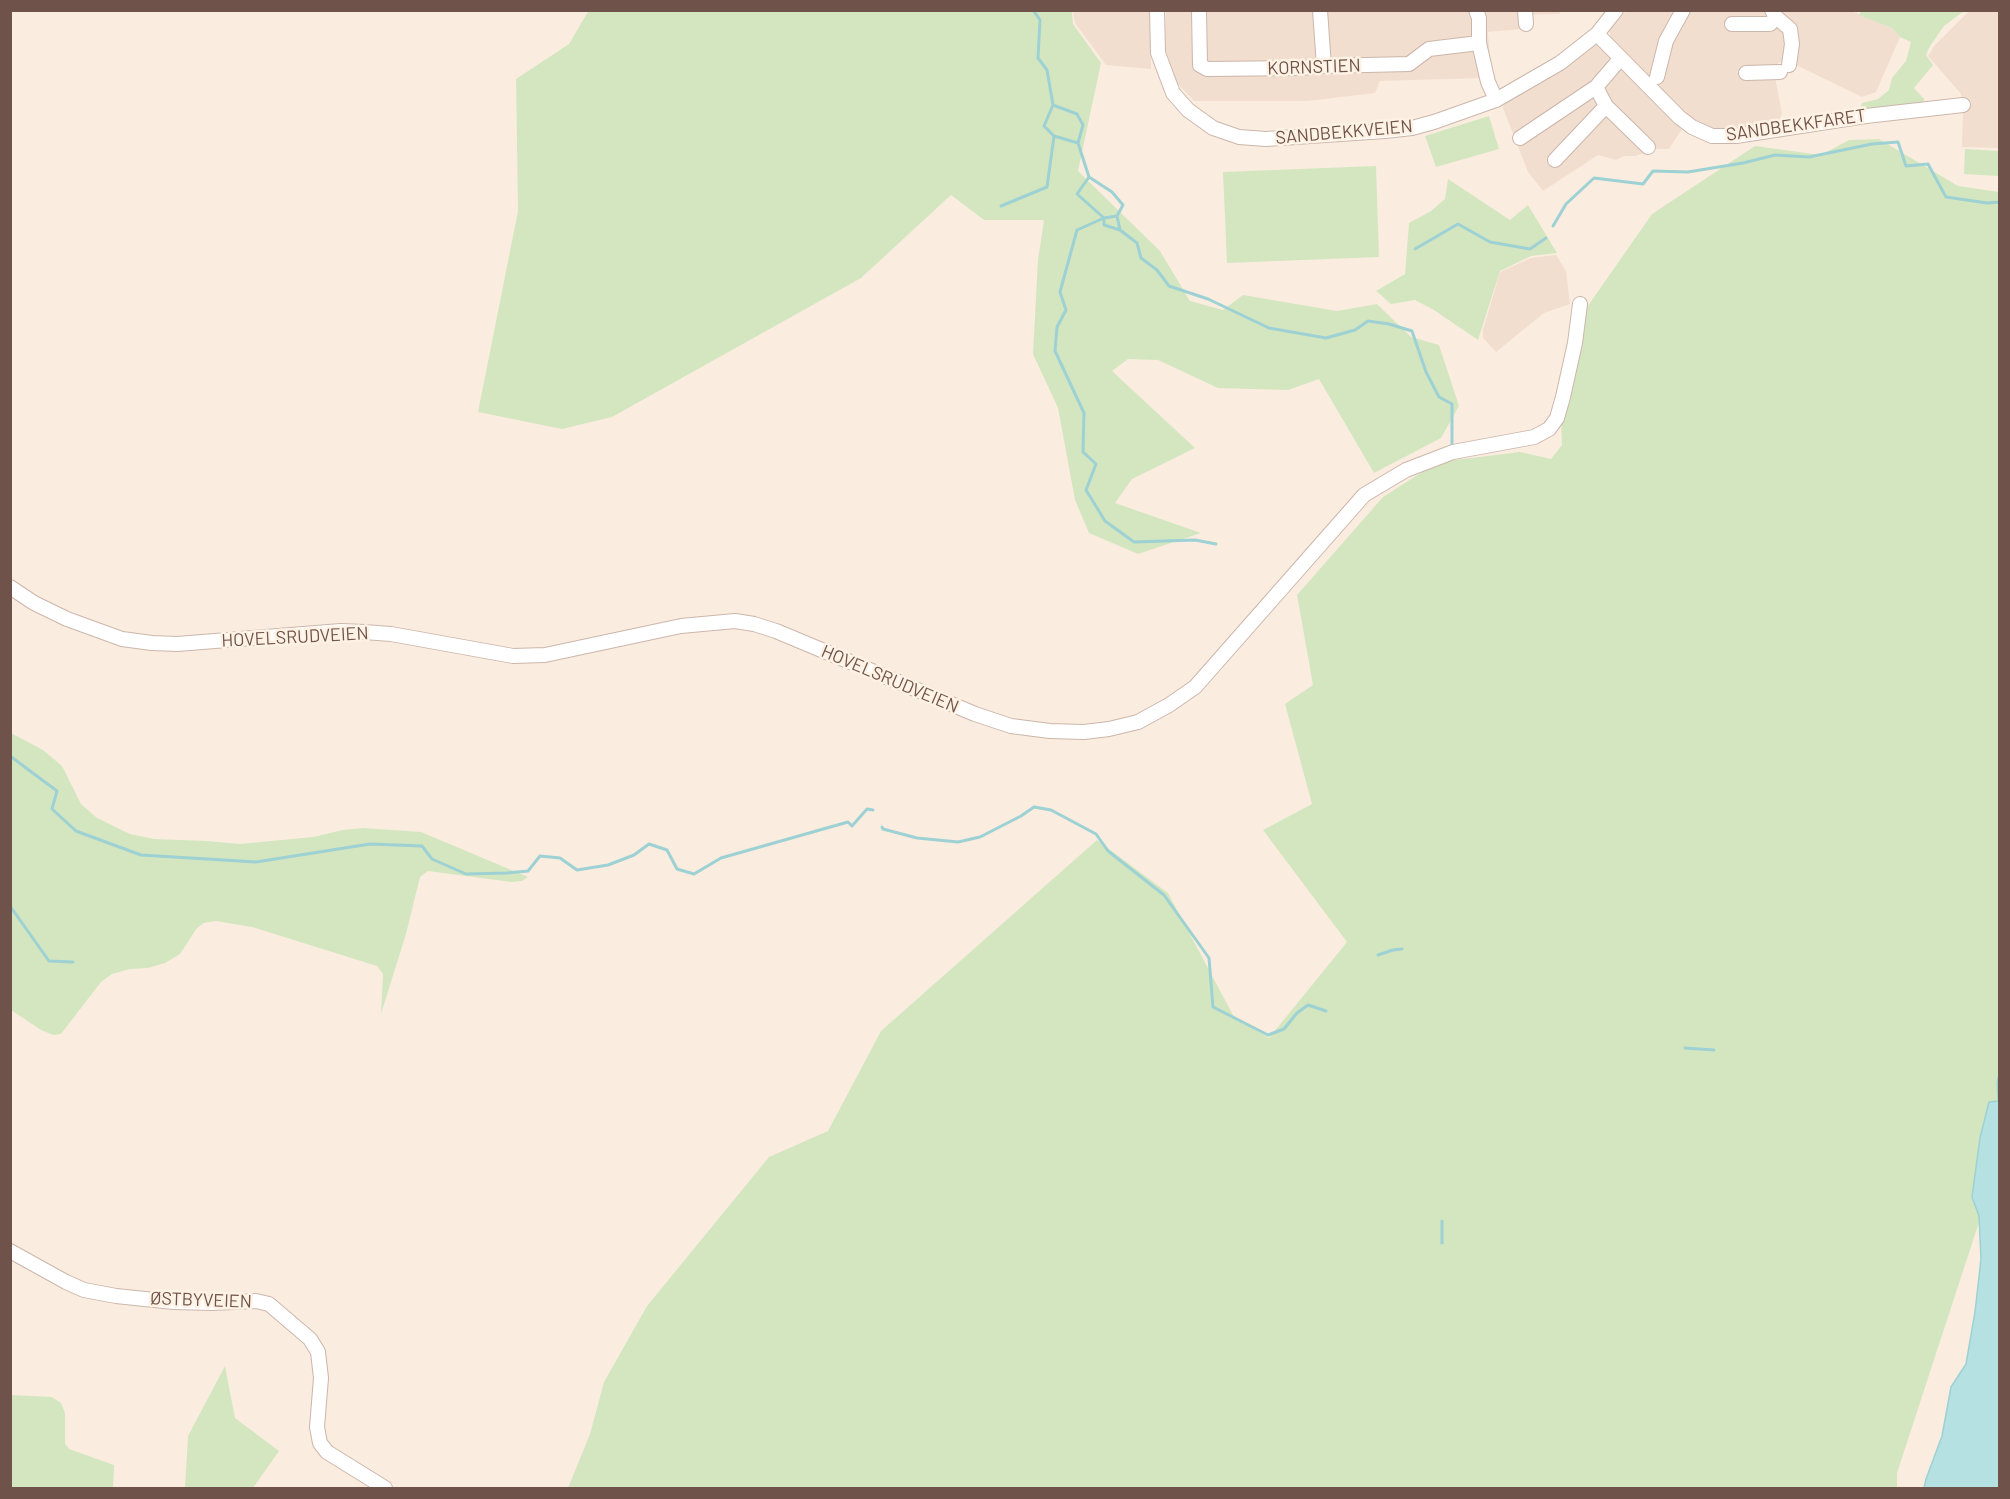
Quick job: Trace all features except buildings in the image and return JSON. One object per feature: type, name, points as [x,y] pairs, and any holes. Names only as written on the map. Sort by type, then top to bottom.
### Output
[{"type":"street","name":"SANDBEKKVEIEN","points":[[1157,10],[1158,53],[1173,93],[1188,110],[1213,128],[1239,137],[1266,139],[1412,128],[1496,100],[1560,63],[1597,34],[1617,10]]},
{"type":"street","name":"KORNSTIEN","points":[[1199,10],[1200,65],[1206,69],[1410,64],[1429,49],[1479,43]]},
{"type":"street","points":[[1320,10],[1324,66]]},
{"type":"street","points":[[1476,10],[1479,18],[1479,43],[1488,82],[1496,100]]},
{"type":"street","points":[[1657,77],[1666,41],[1683,10]]},
{"type":"street","points":[[1732,24],[1770,24],[1773,13],[1790,29],[1792,44],[1785,68],[1746,73]]},
{"type":"street","name":"SANDBEKKFARET","points":[[1597,34],[1685,122],[1702,133],[1713,136],[1736,136],[1866,116],[1963,105]]},
{"type":"street","points":[[1520,138],[1596,87],[1621,58]]},
{"type":"street","points":[[1596,87],[1606,106],[1648,147]]},
{"type":"street","points":[[1555,160],[1606,106]]},
{"type":"street","name":"HOVELSRUDVEIEN","points":[[10,587],[34,603],[67,619],[122,639],[152,643],[177,644],[331,632],[364,632],[391,634],[513,656],[546,655],[661,630],[735,621],[776,631],[975,714],[1011,726],[1050,731],[1084,732],[1109,729],[1138,722],[1195,687],[1364,495],[1406,470],[1453,452],[1534,438],[1549,429],[1557,418],[1563,397],[1575,343],[1580,304]]},
{"type":"street","name":"ØSTBYVEIEN","points":[[10,1251],[84,1290],[174,1302],[256,1301],[269,1304],[310,1339],[318,1352],[321,1378],[317,1427],[320,1443],[327,1452],[385,1488]]},
{"type":"shaded area","points":[[1849,10],[1892,28],[1900,37],[1876,92],[1862,97],[1783,61],[1773,66],[1782,114],[1778,123],[1746,129],[1713,129],[1699,124],[1679,110],[1611,40],[1609,30],[1626,11]]},
{"type":"shaded area","points":[[1998,10],[1999,148],[1962,147],[1961,94],[1928,56],[1935,45],[1969,11]]},
{"type":"shaded area","points":[[1073,11],[1150,11],[1151,69],[1106,65],[1075,23]]},
{"type":"shaded area","points":[[1166,11],[1562,11],[1559,14],[1524,15],[1522,29],[1488,32],[1491,76],[1483,78],[1380,81],[1375,93],[1308,101],[1194,101],[1176,82],[1165,47]]},
{"type":"shaded area","points":[[1593,45],[1600,45],[1682,129],[1669,149],[1653,149],[1636,156],[1624,156],[1616,160],[1598,155],[1543,191],[1528,172],[1503,108],[1504,104],[1563,69]]},
{"type":"shaded area","points":[[1556,255],[1566,271],[1570,304],[1544,313],[1496,352],[1483,338],[1483,330],[1500,272],[1531,258]]},
{"type":"green space","points":[[589,10],[1072,11],[1073,24],[1101,63],[1078,171],[1160,251],[1190,301],[1223,310],[1243,295],[1337,311],[1377,304],[1411,337],[1439,345],[1459,406],[1441,438],[1374,473],[1319,379],[1288,390],[1218,388],[1158,360],[1128,359],[1112,371],[1195,448],[1132,479],[1115,503],[1201,533],[1138,554],[1089,533],[1075,500],[1058,408],[1033,354],[1038,260],[1044,220],[984,220],[951,195],[861,278],[612,417],[562,429],[478,412],[518,211],[516,79],[569,44]]},
{"type":"green space","points":[[1862,10],[1964,11],[1944,26],[1926,55],[1933,65],[1914,88],[1924,99],[1923,104],[1864,112],[1860,109],[1862,103],[1878,99],[1889,90],[1892,78],[1906,61],[1911,42],[1900,37],[1892,28],[1859,15]]},
{"type":"green space","points":[[1489,116],[1499,149],[1436,167],[1425,136]]},
{"type":"green space","points":[[1879,139],[1958,186],[1999,192],[1999,1161],[1897,1473],[1897,1488],[568,1488],[590,1434],[604,1382],[647,1306],[769,1157],[828,1131],[881,1031],[1097,840],[1168,893],[1233,1015],[1269,1038],[1347,942],[1263,830],[1312,804],[1285,704],[1313,685],[1297,595],[1383,497],[1438,462],[1520,452],[1551,459],[1562,445],[1561,420],[1585,310],[1652,214],[1755,146],[1821,155],[1849,140]]},
{"type":"green space","points":[[1965,149],[1999,151],[1999,176],[1964,174]]},
{"type":"green space","points":[[1376,166],[1379,257],[1227,263],[1223,172]]},
{"type":"green space","points":[[1448,179],[1510,220],[1528,205],[1557,253],[1531,256],[1500,271],[1478,340],[1415,300],[1391,304],[1376,291],[1405,274],[1409,223],[1431,211],[1445,199]]},
{"type":"green space","points":[[11,733],[43,750],[62,766],[81,804],[97,818],[130,834],[154,839],[240,844],[313,837],[363,828],[421,832],[528,877],[522,881],[511,882],[428,871],[420,877],[406,934],[381,1014],[383,974],[377,966],[252,927],[216,921],[204,923],[197,928],[180,954],[165,963],[112,974],[101,982],[61,1034],[53,1035],[41,1030],[11,1010]]},
{"type":"green space","points":[[225,1366],[235,1418],[279,1451],[253,1488],[185,1488],[188,1436]]},
{"type":"green space","points":[[11,1395],[52,1397],[61,1403],[65,1413],[65,1443],[69,1449],[114,1465],[113,1488],[11,1488]]},
{"type":"water","points":[[1999,1101],[1999,1488],[1924,1488],[1942,1436],[1951,1387],[1966,1364],[1981,1259],[1979,1216],[1972,1197],[1980,1138],[1989,1102]]},
{"type":"waterway","points":[[1033,10],[1040,20],[1038,58],[1047,70],[1053,105],[1044,126],[1054,136],[1078,143],[1089,177],[1077,194],[1104,218],[1104,225],[1120,230],[1137,243],[1141,258],[1157,270],[1169,286],[1208,299],[1269,328],[1326,338],[1355,330],[1368,321],[1412,331],[1426,372],[1439,397],[1452,404],[1452,445]]},
{"type":"waterway","points":[[1053,105],[1077,114],[1083,125],[1078,143]]},
{"type":"waterway","points":[[1001,206],[1047,187],[1054,136]]},
{"type":"waterway","points":[[1553,226],[1566,204],[1594,178],[1643,184],[1653,171],[1688,172],[1775,155],[1809,157],[1872,144],[1898,142],[1906,166],[1928,164],[1946,197],[1987,203],[2000,202]]},
{"type":"waterway","points":[[1089,177],[1112,192],[1123,205],[1117,216],[1120,230]]},
{"type":"waterway","points":[[1117,216],[1104,218],[1077,230],[1060,292],[1066,310],[1057,327],[1055,351],[1084,413],[1083,452],[1096,464],[1086,490],[1105,521],[1134,542],[1195,540],[1216,544]]},
{"type":"waterway","points":[[1415,249],[1458,224],[1490,242],[1530,249],[1546,238]]},
{"type":"waterway","points":[[10,756],[57,791],[52,809],[76,831],[141,855],[256,862],[370,844],[422,846],[432,859],[466,874],[528,871],[540,856],[560,858],[577,870],[608,865],[634,855],[649,844],[667,850],[677,869],[694,874],[721,858],[848,822],[852,826],[867,809],[873,810]]},
{"type":"waterway","points":[[882,827],[917,838],[958,842],[980,837],[1034,807],[1051,810],[1096,834],[1108,851],[1164,895],[1209,958],[1213,1007],[1268,1035],[1284,1029],[1297,1013],[1308,1005],[1326,1011]]},
{"type":"waterway","points":[[10,906],[49,961],[73,962]]},
{"type":"waterway","points":[[1378,955],[1402,949]]},
{"type":"waterway","points":[[1685,1048],[1714,1050]]},
{"type":"waterway","points":[[1999,1101],[2000,1073]]},
{"type":"waterway","points":[[1442,1221],[1442,1243]]}]
